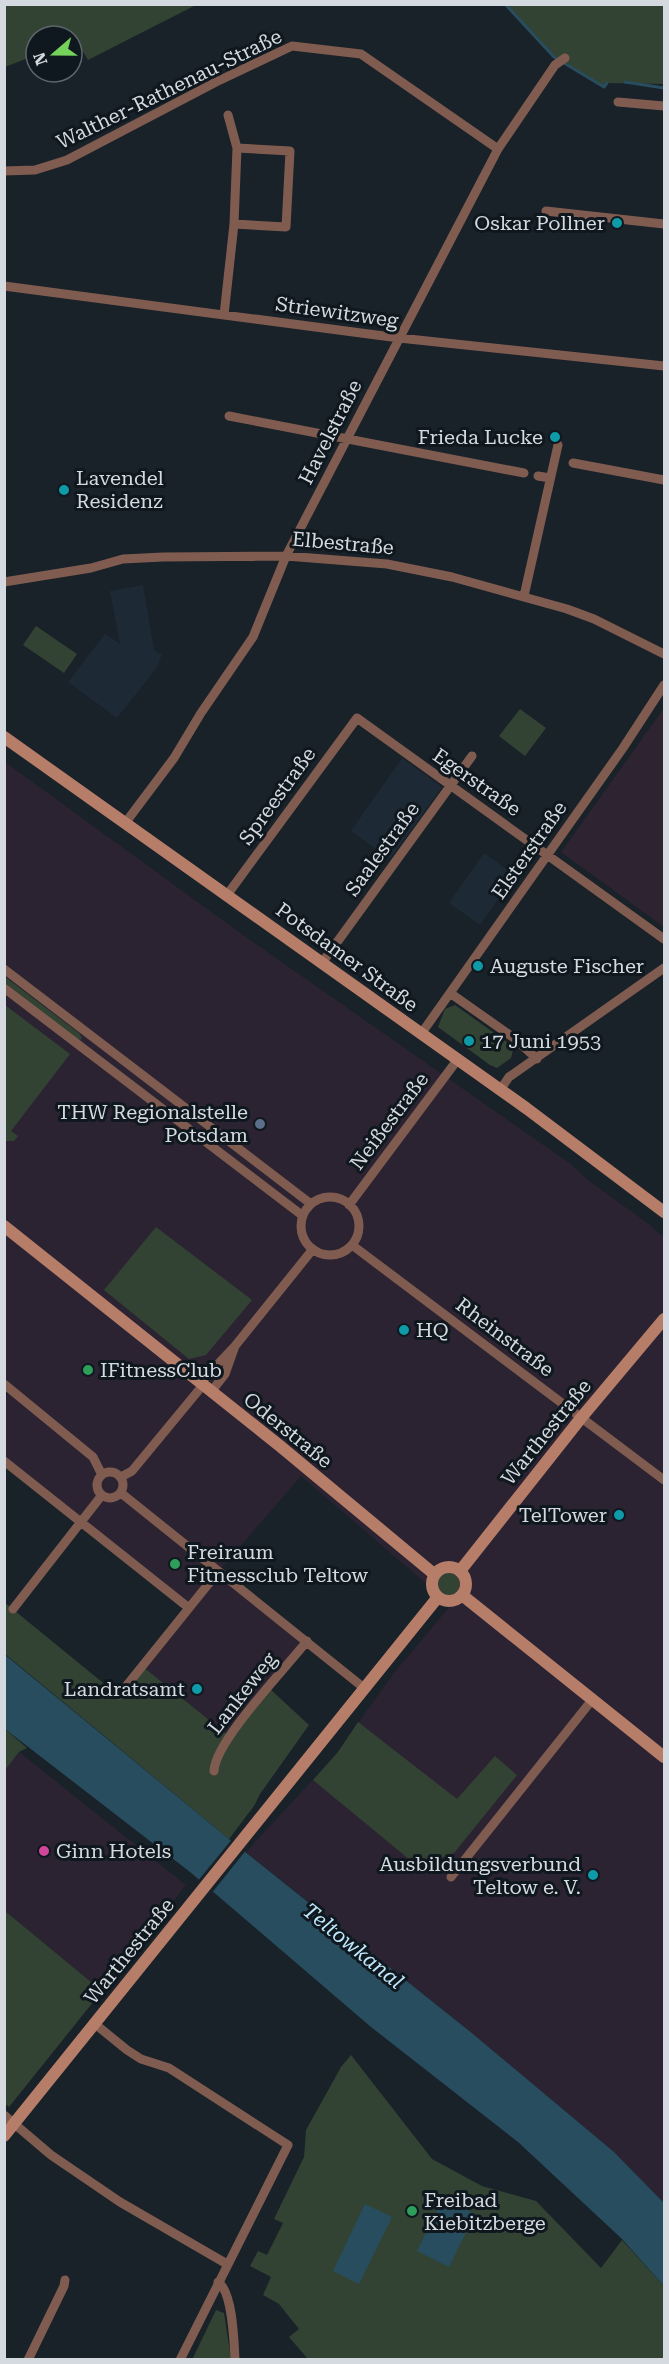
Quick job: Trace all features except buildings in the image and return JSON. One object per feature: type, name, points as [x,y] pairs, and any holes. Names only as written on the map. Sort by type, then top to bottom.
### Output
[{"type":"street","name":"Walther-Rathenau-Straße","points":[[5,171],[35,170],[67,160],[216,82],[292,46],[361,54],[498,149]]},
{"type":"street","name":"Havelstraße","points":[[126,822],[174,758],[201,713],[253,637],[286,556],[498,149],[555,65],[565,57]]},
{"type":"street","points":[[618,102],[664,106]]},
{"type":"street","points":[[224,315],[234,224],[237,148],[228,115]]},
{"type":"street","points":[[234,224],[286,227],[290,151],[237,148]]},
{"type":"street","points":[[546,211],[664,224]]},
{"type":"street","name":"Striewitzweg","points":[[4,286],[399,338],[664,366]]},
{"type":"street","points":[[229,416],[524,473]]},
{"type":"street","points":[[524,597],[558,445]]},
{"type":"street","points":[[573,463],[664,480]]},
{"type":"street","points":[[538,476],[550,478]]},
{"type":"street","name":"Elbestraße","points":[[4,582],[91,568],[123,559],[163,557],[286,556],[387,564],[432,572],[594,619],[664,654]]},
{"type":"street","name":"Elsterstraße","points":[[421,1034],[548,855],[664,685]]},
{"type":"street","name":"Egerstraße","points":[[357,718],[664,939]]},
{"type":"street","name":"Spreestraße","points":[[227,895],[357,718]]},
{"type":"street","name":"Potsdamer Straße","points":[[4,737],[458,1059],[664,1212]]},
{"type":"street","name":"Saalestraße","points":[[322,963],[472,756]]},
{"type":"street","points":[[500,1090],[509,1077],[664,968]]},
{"type":"street","points":[[4,969],[311,1204]]},
{"type":"street","points":[[4,988],[303,1216]]},
{"type":"street","points":[[450,993],[514,1038],[537,1059]]},
{"type":"street","points":[[88,1052],[97,1040]]},
{"type":"street","name":"Neißestraße","points":[[349,1205],[458,1059]]},
{"type":"street","points":[[206,1142],[215,1130]]},
{"type":"street","points":[[326,1197],[349,1205],[356,1215],[358,1227],[352,1245],[333,1255],[319,1253],[313,1249],[303,1238],[301,1231],[303,1216],[311,1204],[326,1197]]},
{"type":"street","name":"Oderstraße","points":[[4,1226],[434,1574]]},
{"type":"street","name":"Rheinstraße","points":[[352,1245],[664,1480]]},
{"type":"street","points":[[121,1478],[132,1471],[205,1387],[313,1249]]},
{"type":"street","name":"Warthestraße","points":[[460,1571],[581,1418],[664,1319]]},
{"type":"street","points":[[205,1387],[225,1374],[235,1346]]},
{"type":"street","points":[[4,1398],[8,1387],[93,1457],[102,1475]]},
{"type":"street","points":[[4,1461],[189,1608]]},
{"type":"street","points":[[110,1472],[121,1478],[124,1485],[121,1493],[114,1498],[102,1495],[97,1485],[102,1475],[110,1472]]},
{"type":"street","points":[[121,1493],[364,1688],[438,1597]]},
{"type":"street","points":[[13,1609],[102,1495]]},
{"type":"street","points":[[444,1568],[455,1568],[460,1571],[466,1586],[462,1595],[447,1601],[438,1597],[432,1588],[434,1574],[444,1568]]},
{"type":"street","points":[[119,1695],[218,1572]]},
{"type":"street","points":[[462,1595],[664,1757]]},
{"type":"street","name":"Lankeweg","points":[[214,1771],[216,1757],[229,1736],[307,1641]]},
{"type":"street","name":"Warthestraße","points":[[4,2136],[364,1688]]},
{"type":"street","points":[[451,1878],[592,1700]]},
{"type":"street","points":[[94,2024],[141,2059],[180,2074],[288,2145],[180,2360]]},
{"type":"street","points":[[4,2115],[51,2155],[120,2202],[227,2264]]},
{"type":"street","points":[[28,2360],[65,2280]]},
{"type":"street","points":[[218,2282],[225,2288],[235,2360]]},
{"type":"shaded area","points":[[143,585],[154,650],[162,655],[155,670],[117,718],[68,682],[105,634],[120,644],[110,591]]},
{"type":"shaded area","points":[[664,708],[664,927],[561,852]]},
{"type":"shaded area","points":[[402,758],[442,787],[390,859],[351,831]]},
{"type":"shaded area","points":[[5,762],[243,935],[572,1165],[589,1181],[650,1225],[664,1238],[664,2203],[614,2152],[473,2034],[246,1852],[333,1758],[394,1673],[451,1605],[301,1476],[218,1572],[307,1641],[229,1736],[142,1666],[189,1608],[5,1461],[5,1398],[11,1390],[4,1384]]},
{"type":"shaded area","points":[[484,853],[515,875],[480,925],[449,903]]},
{"type":"shaded area","points":[[19,1752],[186,1885],[102,1991],[5,1911],[4,1770]]},
{"type":"green space","points":[[5,4],[196,4],[88,60],[84,53],[84,24],[24,24],[24,60],[5,67]]},
{"type":"green space","points":[[505,5],[664,5],[664,84],[607,83],[604,87],[554,57]]},
{"type":"green space","points":[[36,626],[77,654],[64,673],[23,645]]},
{"type":"green space","points":[[520,709],[546,728],[525,756],[499,736]]},
{"type":"green space","points":[[4,976],[79,1033],[82,1038],[80,1040],[75,1038],[5,983]]},
{"type":"green space","points":[[5,1005],[70,1054],[11,1131],[18,1136],[14,1141],[5,1141]]},
{"type":"green space","points":[[455,1005],[514,1047],[511,1058],[497,1068],[438,1027],[445,1009]]},
{"type":"green space","points":[[156,1227],[252,1300],[206,1355],[189,1359],[104,1290]]},
{"type":"green space","points":[[448,1572],[456,1576],[460,1584],[456,1592],[448,1596],[440,1592],[436,1584],[440,1576]]},
{"type":"green space","points":[[4,1602],[118,1695],[142,1666],[229,1736],[269,1688],[309,1725],[229,1839],[5,1654]]},
{"type":"green space","points":[[358,1722],[457,1799],[495,1756],[517,1775],[454,1853],[438,1860],[427,1874],[313,1780],[338,1752]]},
{"type":"green space","points":[[5,1729],[27,1748],[19,1752],[5,1770]]},
{"type":"green space","points":[[5,1911],[102,1991],[9,2107],[4,2103]]},
{"type":"green space","name":"Freibad Kiebitzberge","points":[[351,2055],[432,2159],[482,2186],[536,2201],[601,2268],[622,2240],[664,2286],[664,2359],[305,2359],[307,2358],[289,2337],[299,2329],[279,2304],[263,2295],[271,2277],[250,2266],[258,2251],[267,2255],[283,2223],[274,2219],[304,2157],[306,2130],[341,2067]]},
{"type":"green space","points":[[216,2310],[224,2313],[231,2359],[192,2360]]},
{"type":"water","name":"Teltowkanal","points":[[4,1654],[229,1839],[473,2034],[614,2152],[664,2203],[664,2286],[622,2239],[518,2142],[371,2027],[190,1872],[5,1729]]},
{"type":"water","points":[[443,2198],[475,2214],[449,2267],[417,2251]]},
{"type":"water","points":[[365,2204],[392,2217],[359,2284],[333,2271]]},
{"type":"pier","points":[[233,1838],[247,1849],[211,1894],[197,1882]]},
{"type":"waterway","points":[[505,4],[554,57],[604,87],[607,83]]},
{"type":"waterway","points":[[625,82],[664,88]]},
{"type":"place","name":"Oskar Pollner","points":[[617,223]]},
{"type":"place","name":"Frieda Lucke","points":[[555,437]]},
{"type":"place","name":"Lavendel Residenz","points":[[64,490]]},
{"type":"place","name":"Auguste Fischer","points":[[478,966]]},
{"type":"place","name":"17 Juni 1953","points":[[469,1041]]},
{"type":"place","name":"THW Regionalstelle Potsdam","points":[[260,1124]]},
{"type":"place","name":"HQ","points":[[404,1330]]},
{"type":"place","name":"IFitnessClub","points":[[88,1370]]},
{"type":"place","name":"TelTower","points":[[619,1515]]},
{"type":"place","name":"Freiraum Fitnessclub Teltow","points":[[175,1564]]},
{"type":"place","name":"Landratsamt","points":[[197,1689]]},
{"type":"place","name":"Ginn Hotels","points":[[44,1851]]},
{"type":"place","name":"Ausbildungsverbund Teltow e. V.","points":[[593,1875]]},
{"type":"place","name":"Freibad Kiebitzberge","points":[[412,2211]]}]
